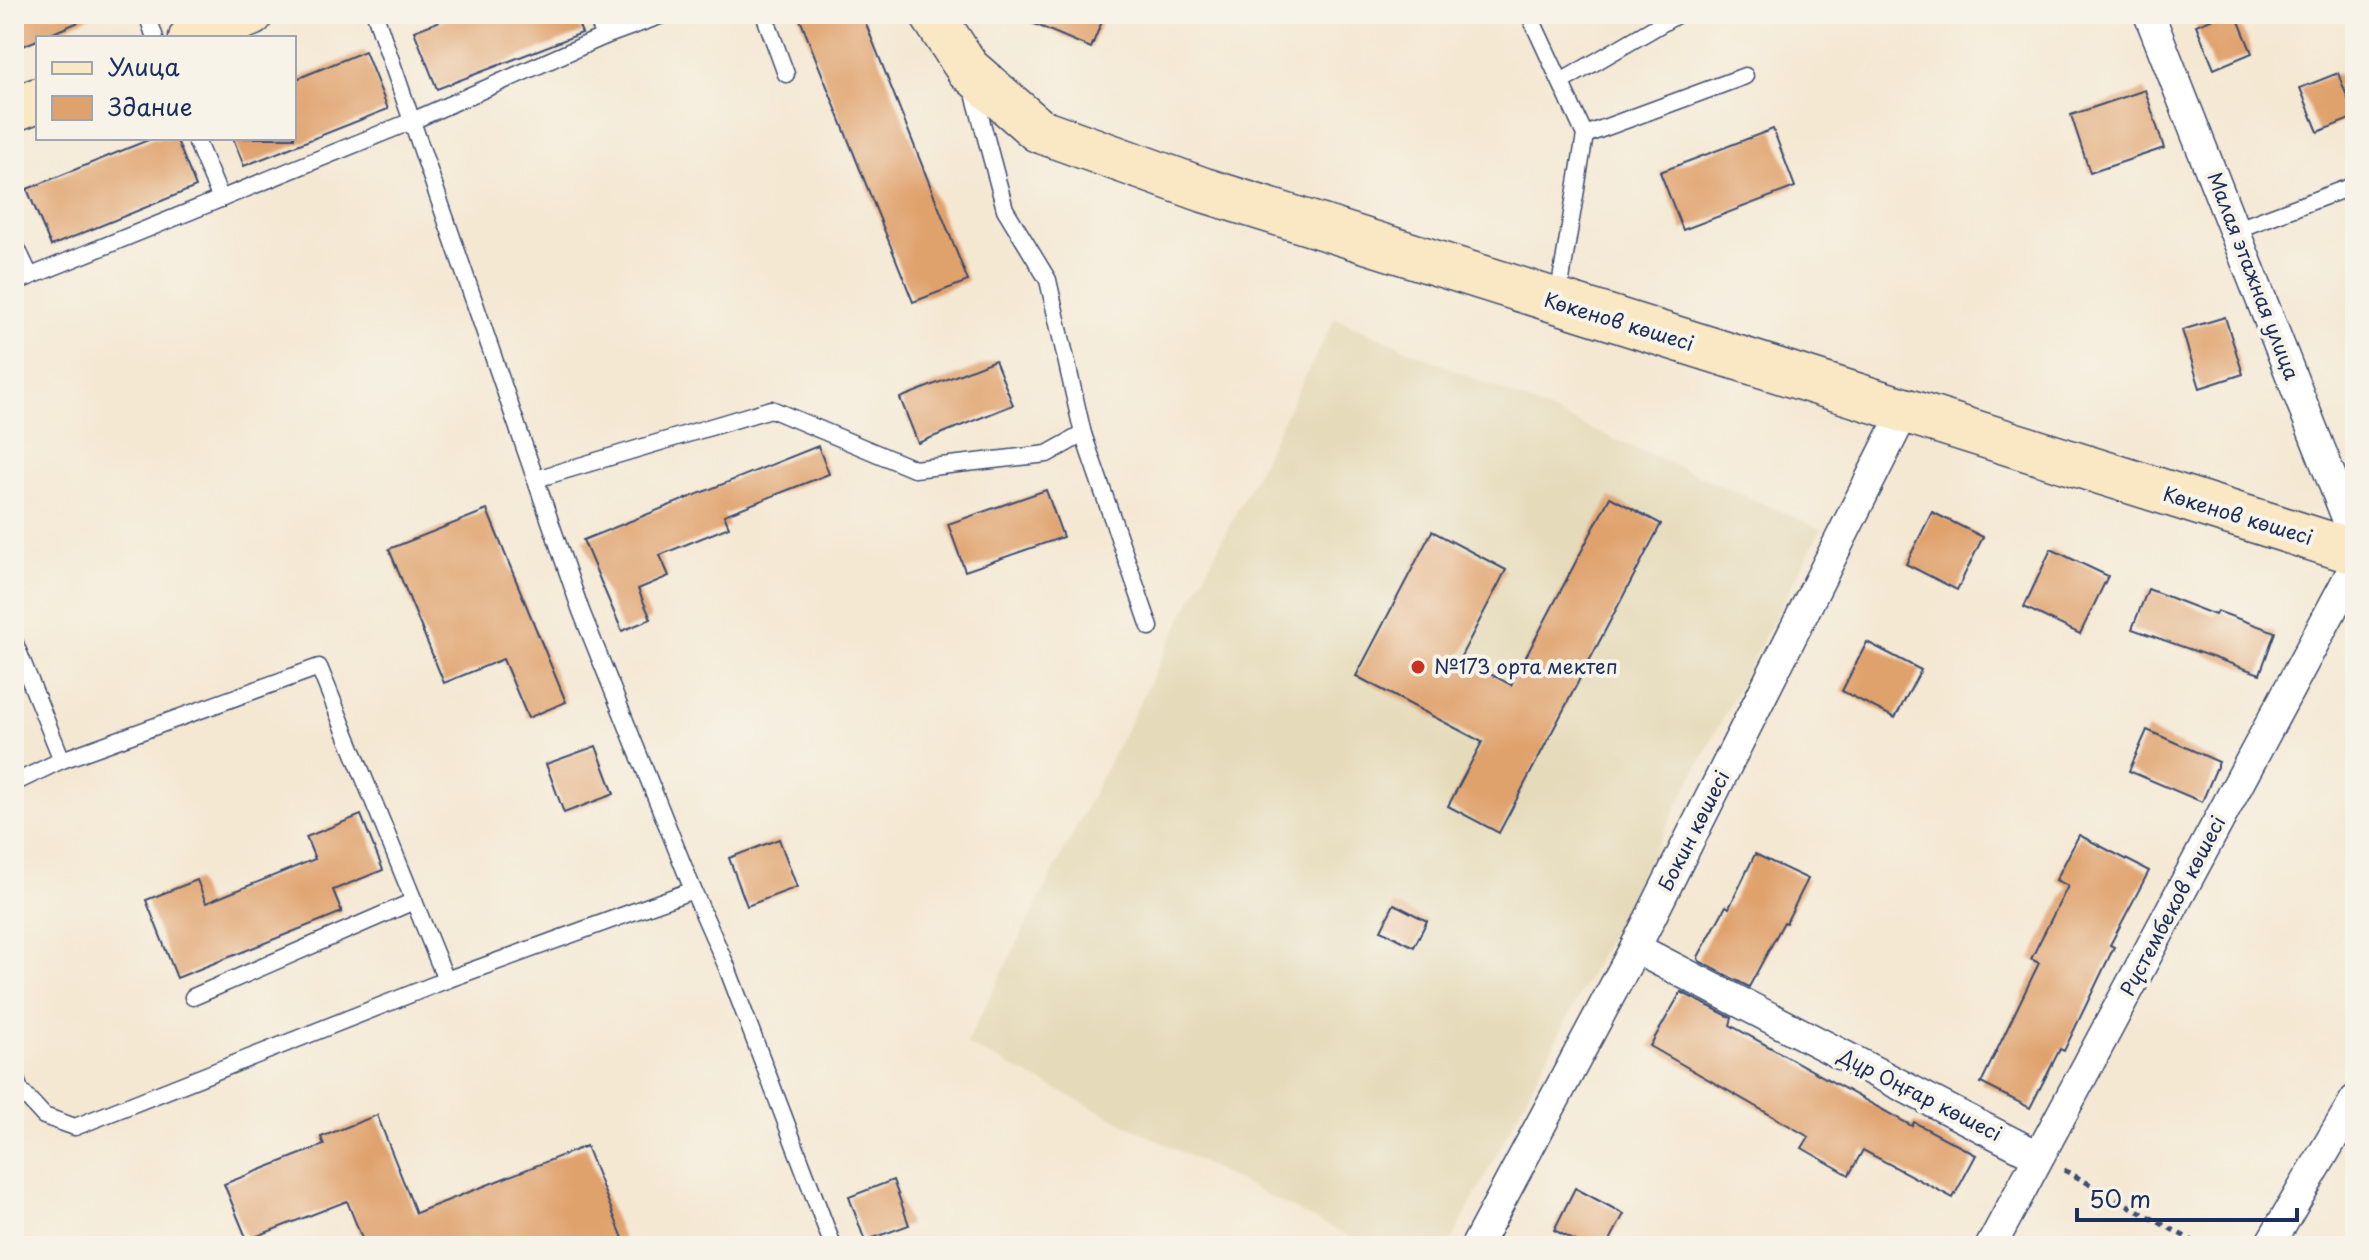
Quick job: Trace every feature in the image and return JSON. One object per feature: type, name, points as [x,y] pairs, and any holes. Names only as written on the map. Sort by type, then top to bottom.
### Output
[{"type":"street","points":[[196,36],[251,14]]},
{"type":"street","name":"Көкенов көшесі","points":[[932,14],[968,69],[1038,130],[1204,190],[2355,552]]},
{"type":"street","name":"Малая этажная улица","points":[[2149,14],[2355,538]]},
{"type":"street","points":[[14,109],[36,101]]},
{"type":"street","name":"Бокин көшесі","points":[[1476,1246],[1635,948],[1904,412]]},
{"type":"street","name":"Рүстембеков көшесі","points":[[1991,1246],[2355,566]]},
{"type":"street","name":"Дүр Оңғар көшесі","points":[[1635,948],[2038,1156]]},
{"type":"street","points":[[2269,1246],[2355,1100]]},
{"type":"lane","points":[[147,14],[154,36]]},
{"type":"lane","points":[[375,14],[581,611],[726,965],[833,1246]]},
{"type":"lane","points":[[595,14],[605,36]]},
{"type":"lane","points":[[14,242],[22,280],[412,121],[605,36],[665,14]]},
{"type":"lane","points":[[764,14],[786,74]]},
{"type":"lane","points":[[1529,14],[1585,135],[1558,302]]},
{"type":"lane","points":[[1561,82],[1678,14]]},
{"type":"lane","points":[[968,69],[1005,209],[1048,280],[1083,434],[1150,627]]},
{"type":"lane","points":[[1585,135],[1745,76]]},
{"type":"lane","points":[[196,140],[221,199]]},
{"type":"lane","points":[[2235,230],[2355,185]]},
{"type":"lane","points":[[536,479],[771,409],[914,469],[1047,454],[1083,434]]},
{"type":"lane","points":[[14,641],[62,760]]},
{"type":"lane","points":[[14,783],[62,760],[319,667],[446,980]]},
{"type":"lane","points":[[14,1074],[20,1090],[44,1116],[75,1127],[446,980],[693,890]]},
{"type":"lane","points":[[193,997],[414,901]]},
{"type":"path","points":[[2038,1156],[2202,1246]]},
{"type":"shaded area","points":[[1335,318],[1821,529],[1449,1246],[1368,1246],[966,1044]]},
{"type":"building","points":[[14,14],[97,14],[46,36],[36,36],[36,40],[14,50]]},
{"type":"building","points":[[458,14],[574,14],[582,33],[437,89],[414,31]]},
{"type":"building","points":[[798,14],[862,14],[968,281],[913,302]]},
{"type":"building","points":[[1011,14],[1105,14],[1091,48]]},
{"type":"building","points":[[2223,14],[2236,14],[2252,53],[2214,69],[2196,25]]},
{"type":"building","points":[[365,51],[388,109],[244,166],[234,140],[296,140],[296,79]]},
{"type":"building","points":[[2338,73],[2355,117],[2318,132],[2300,88]]},
{"type":"building","points":[[2145,90],[2164,148],[2090,173],[2071,115]]},
{"type":"building","points":[[1773,129],[1795,187],[1683,230],[1660,172]]},
{"type":"building","points":[[148,140],[177,140],[196,187],[51,246],[27,189]]},
{"type":"building","points":[[2225,317],[2243,374],[2200,388],[2182,330]]},
{"type":"building","points":[[995,360],[1013,405],[918,443],[900,398]]},
{"type":"building","points":[[818,446],[829,474],[724,515],[729,527],[660,555],[669,576],[638,589],[651,619],[622,631],[583,540]]},
{"type":"building","points":[[1046,490],[1063,537],[965,571],[948,524]]},
{"type":"building","name":"№173 орта мектеп","points":[[1610,497],[1661,524],[1499,833],[1448,806],[1482,742],[1356,676],[1432,531],[1506,570],[1460,658],[1511,685]]},
{"type":"building","points":[[487,510],[566,702],[528,718],[503,659],[444,683],[389,549]]},
{"type":"building","points":[[1932,512],[1983,537],[1957,590],[1906,564]]},
{"type":"building","points":[[2051,549],[2108,576],[2080,634],[2024,607]]},
{"type":"building","points":[[2148,589],[2215,615],[2217,611],[2275,632],[2260,674],[2132,629]]},
{"type":"building","points":[[1867,642],[1921,670],[1895,718],[1842,691]]},
{"type":"building","points":[[2147,730],[2219,762],[2202,802],[2129,771]]},
{"type":"building","points":[[596,746],[614,794],[564,813],[546,764]]},
{"type":"building","points":[[361,815],[383,870],[333,890],[342,912],[177,978],[146,900],[197,880],[206,903],[315,859],[306,837]]},
{"type":"building","points":[[2079,835],[2149,871],[2110,945],[2114,947],[2064,1051],[2060,1049],[2030,1108],[1981,1083],[2039,963],[2031,959],[2068,886],[2056,880]]},
{"type":"building","points":[[779,839],[797,887],[747,906],[729,858]]},
{"type":"building","points":[[1755,854],[1808,879],[1749,987],[1699,961],[1698,957],[1726,906],[1729,908]]},
{"type":"building","points":[[1394,904],[1427,921],[1414,947],[1381,930]]},
{"type":"building","points":[[1681,992],[1732,1018],[1730,1025],[1912,1126],[1914,1122],[1976,1155],[1953,1198],[1863,1150],[1849,1175],[1802,1148],[1809,1137],[1650,1046]]},
{"type":"building","points":[[377,1115],[416,1213],[586,1146],[626,1246],[365,1246],[347,1201],[247,1240],[224,1184],[324,1145],[321,1137]]},
{"type":"building","points":[[893,1180],[909,1225],[865,1241],[849,1197]]},
{"type":"building","points":[[1575,1188],[1624,1214],[1607,1246],[1585,1246],[1554,1230]]},
{"type":"place","name":"№173 орта мектеп","points":[[1418,667]]}]
